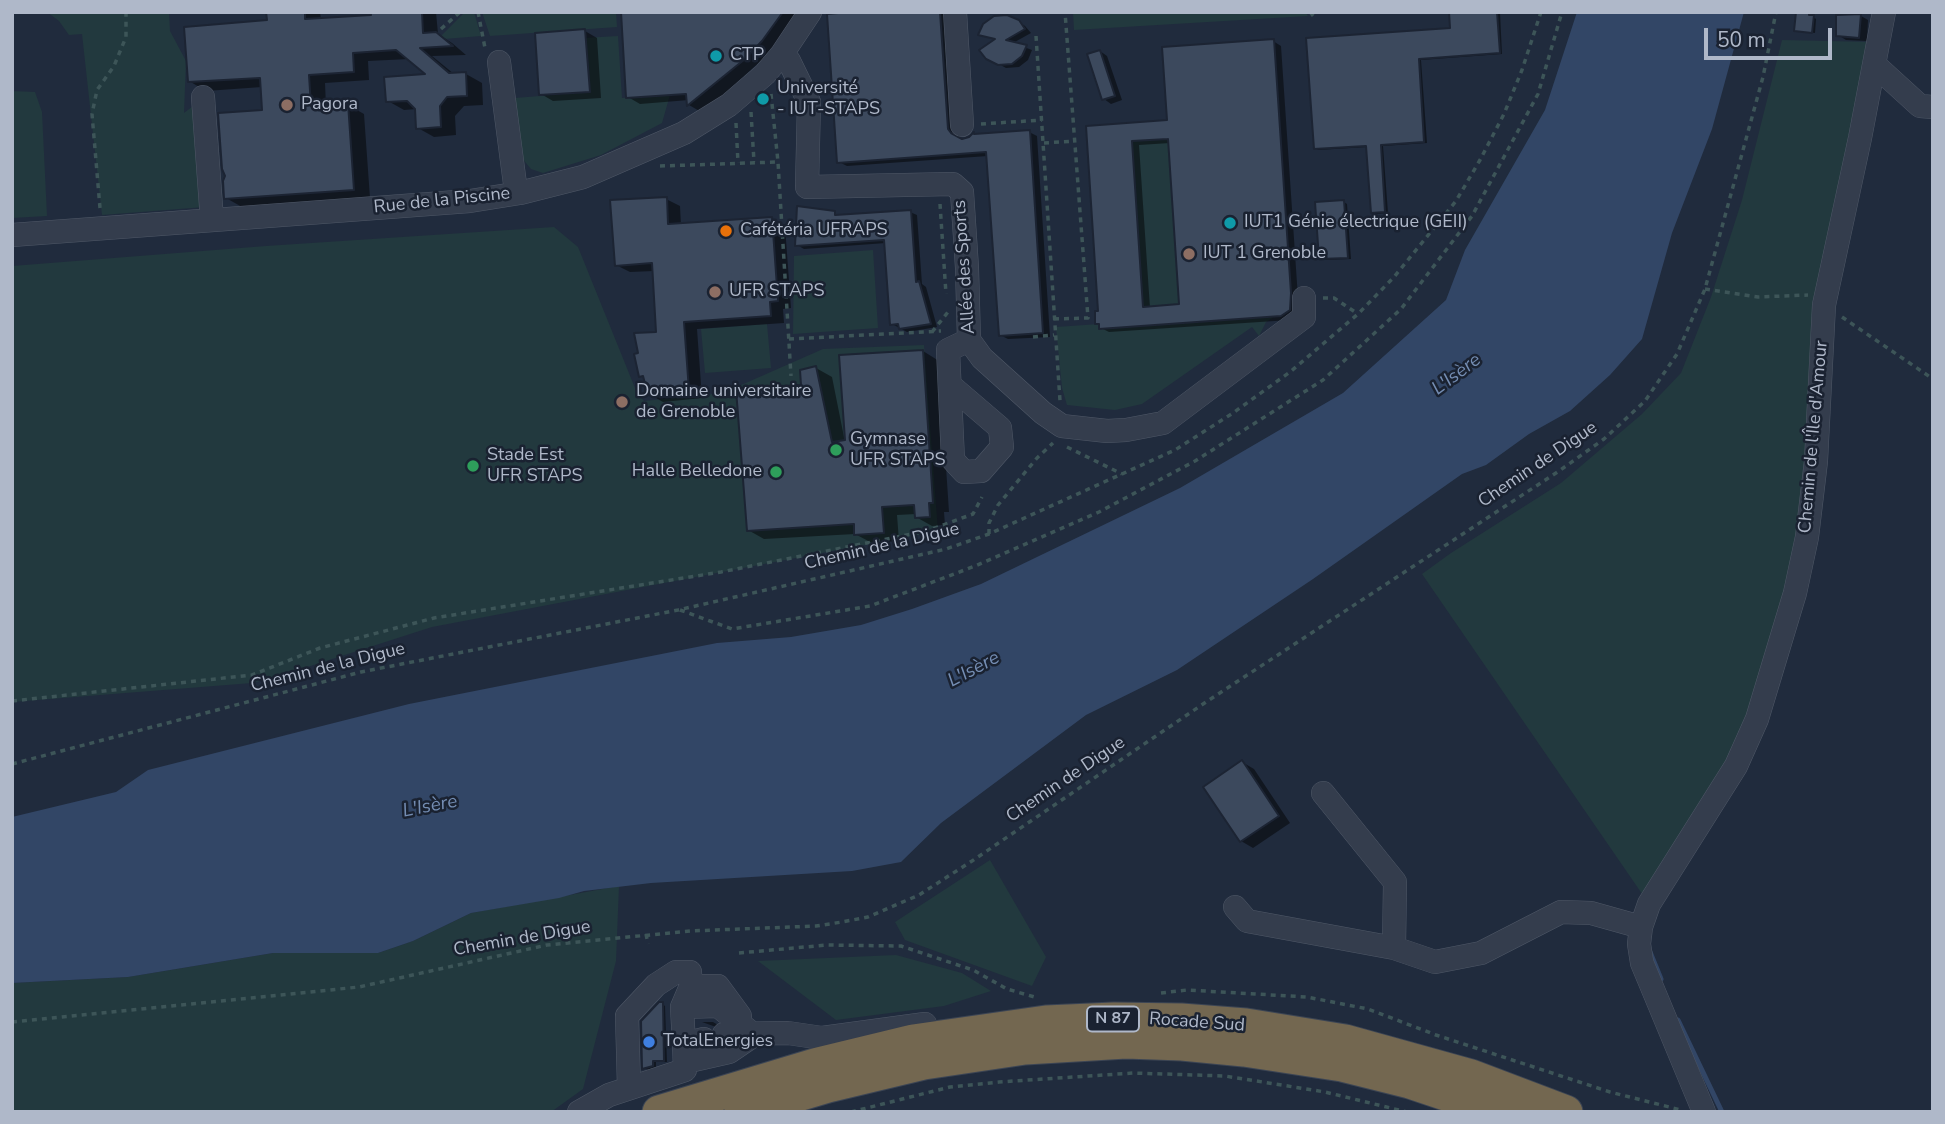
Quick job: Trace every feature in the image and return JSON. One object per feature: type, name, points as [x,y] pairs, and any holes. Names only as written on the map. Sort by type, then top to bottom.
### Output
[{"type":"highway","name":"Rocade Sud","points":[[659,1112],[818,1064],[914,1041],[979,1029],[1082,1019],[1214,1022],[1345,1041],[1471,1076],[1566,1112]]},
{"type":"highway","name":"Rocade Sud","points":[[741,1112],[828,1086],[924,1063],[1025,1048],[1126,1042],[1244,1049],[1342,1065],[1410,1082],[1499,1112]]},
{"type":"street","name":"Rue de la Piscine","points":[[12,234],[470,201],[520,193],[583,177],[684,133],[751,88],[782,54],[810,12]]},
{"type":"street","points":[[955,12],[962,125]]},
{"type":"street","name":"Chemin de l'Île d'Amour","points":[[1704,1112],[1642,963],[1639,944],[1641,927],[1649,904],[1736,766],[1757,719],[1795,593],[1807,537],[1816,461],[1825,300],[1884,12]]},
{"type":"street","name":"Allée des Sports","points":[[782,54],[789,61],[809,102],[807,187],[953,184],[961,192],[969,340],[992,367],[1063,431]]},
{"type":"street","points":[[499,62],[515,184],[520,193]]},
{"type":"street","points":[[1875,65],[1920,106],[1933,107]]},
{"type":"street","points":[[203,97],[212,220]]},
{"type":"street","points":[[1063,431],[1107,431],[1163,423],[1304,317],[1304,298]]},
{"type":"street","points":[[951,386],[948,349],[969,340]]},
{"type":"street","points":[[1323,793],[1395,882],[1394,948]]},
{"type":"street","points":[[1236,907],[1247,922],[1394,948],[1435,962],[1481,954],[1561,912],[1591,913],[1641,927]]},
{"type":"street","points":[[579,1112],[609,1095],[685,1070],[699,1045],[687,997],[690,972],[676,972],[656,985],[626,1016],[629,1088]]},
{"type":"street","points":[[687,997],[718,986],[754,1035]]},
{"type":"street","points":[[699,1045],[754,1035],[788,1033],[822,1038],[972,1019],[1082,1019]]},
{"type":"street","points":[[699,1045],[729,1052],[754,1035]]},
{"type":"path","points":[[101,228],[92,114],[97,90],[114,66],[126,37],[126,12]]},
{"type":"path","points":[[441,29],[460,12]]},
{"type":"path","points":[[478,12],[484,44]]},
{"type":"path","points":[[1054,319],[1088,318],[1065,12]]},
{"type":"path","points":[[1310,12],[1315,18]]},
{"type":"path","name":"Chemin de la Digue","points":[[12,764],[361,672],[513,640],[678,610],[946,549],[989,534],[1175,450],[1290,372],[1358,314],[1394,277],[1456,201],[1504,114],[1541,12]]},
{"type":"path","name":"Chemin de Digue","points":[[12,1022],[359,987],[547,945],[646,934],[816,926],[868,917],[900,905],[937,884],[1206,702],[1604,439],[1645,401],[1677,354],[1705,289],[1763,77],[1776,12]]},
{"type":"path","points":[[1036,36],[1054,335],[1063,431],[1071,451],[1122,474]]},
{"type":"path","points":[[770,93],[778,162],[791,376]]},
{"type":"path","points":[[751,104],[754,162]]},
{"type":"path","points":[[735,116],[738,163]]},
{"type":"path","points":[[962,125],[1042,120]]},
{"type":"path","points":[[1044,143],[1075,141]]},
{"type":"path","points":[[650,166],[778,162]]},
{"type":"path","points":[[932,332],[948,315],[938,184]]},
{"type":"path","points":[[1705,289],[1758,297],[1825,300],[1933,379]]},
{"type":"path","points":[[1304,298],[1334,298],[1358,314]]},
{"type":"path","points":[[789,339],[947,331],[969,340]]},
{"type":"path","points":[[1033,337],[1054,335]]},
{"type":"path","points":[[989,534],[989,523],[998,505],[1063,431]]},
{"type":"path","points":[[12,701],[252,675],[320,648],[434,618],[721,572],[927,531],[973,514],[982,497]]},
{"type":"path","points":[[678,610],[732,628]]},
{"type":"path","points":[[646,934],[648,944]]},
{"type":"path","points":[[739,953],[827,945],[901,946],[973,970],[1007,989],[1039,998]]},
{"type":"path","points":[[1149,995],[1187,990]]},
{"type":"path","points":[[851,1112],[950,1087],[1133,1073],[1225,1076],[1325,1092],[1407,1112]]},
{"type":"green space","points":[[47,12],[169,12],[170,31],[186,61],[184,113],[197,103],[205,207],[102,215],[82,34],[69,35],[59,21]]},
{"type":"green space","points":[[465,12],[474,12],[481,36],[444,39],[441,36]]},
{"type":"green space","points":[[482,12],[616,12],[617,27],[490,36]]},
{"type":"green space","points":[[1073,12],[1305,12],[1308,16],[1074,30]]},
{"type":"green space","points":[[618,36],[622,98],[670,95],[662,123],[601,155],[543,173],[531,169],[521,157],[515,98],[590,92],[583,38]]},
{"type":"green space","points":[[1782,40],[1872,42],[1857,136],[1816,461],[1757,719],[1649,904],[1422,574],[1561,483],[1642,414],[1681,373],[1711,297],[1742,200]]},
{"type":"green space","points":[[12,91],[35,92],[42,112],[47,216],[12,218]]},
{"type":"green space","points":[[1168,139],[1179,304],[1143,307],[1132,141]]},
{"type":"green space","name":"Stade Est UFR STAPS","points":[[554,227],[578,247],[637,393],[644,401],[723,393],[823,349],[924,345],[938,531],[432,627],[252,683],[12,702],[12,266]]},
{"type":"green space","points":[[873,250],[878,328],[793,334],[794,256]]},
{"type":"green space","points":[[1274,317],[1266,322],[1259,336],[1252,327],[1142,404],[1115,410],[1067,405],[1062,388],[1056,327],[1099,324],[1100,329]]},
{"type":"green space","points":[[767,324],[771,368],[705,373],[701,329]]},
{"type":"green space","points":[[990,860],[1046,957],[1032,986],[905,940],[895,922]]},
{"type":"green space","points":[[619,886],[616,961],[583,1089],[551,1112],[12,1112],[12,983],[128,977],[273,953],[378,953],[413,941],[471,913]]},
{"type":"green space","points":[[896,955],[962,973],[991,991],[944,1006],[836,1020],[758,961]]},
{"type":"water","name":"L'Isère","points":[[1577,12],[1744,12],[1712,129],[1672,233],[1642,339],[1610,375],[1570,411],[1529,434],[1486,465],[1462,474],[1177,670],[1086,715],[941,823],[901,862],[852,871],[651,883],[584,891],[471,913],[413,941],[378,953],[273,953],[128,977],[12,983],[12,817],[116,792],[148,770],[409,704],[717,643],[791,637],[861,625],[912,609],[981,584],[1180,488],[1343,393],[1446,300],[1465,250],[1545,110]]},
{"type":"building","name":"Pagora","points":[[266,12],[305,12],[305,19],[371,15],[370,12],[422,12],[423,33],[436,32],[453,46],[420,48],[449,73],[466,72],[467,96],[447,97],[440,106],[441,127],[416,129],[415,109],[407,101],[386,102],[384,77],[425,74],[396,50],[353,53],[354,72],[309,75],[311,106],[348,103],[354,190],[224,199],[225,176],[222,169],[218,113],[262,110],[260,78],[188,82],[184,27],[267,20]]},
{"type":"building","name":"CTP","points":[[621,12],[783,12],[745,59],[687,106],[686,94],[626,98]]},
{"type":"building","points":[[940,12],[948,129],[951,133],[962,139],[974,132],[1030,130],[1043,333],[999,336],[986,152],[837,163],[827,14]]},
{"type":"building","points":[[1449,12],[1497,12],[1500,53],[1419,59],[1424,142],[1381,145],[1385,212],[1371,213],[1366,146],[1314,149],[1306,38],[1450,28]]},
{"type":"building","points":[[1796,12],[1809,12],[1809,15],[1814,15],[1812,33],[1794,31]]},
{"type":"building","points":[[1861,14],[1859,38],[1836,36],[1836,15]]},
{"type":"building","points":[[1007,15],[1019,20],[1025,29],[1006,40],[1027,45],[1022,56],[1012,64],[998,65],[986,59],[979,50],[995,39],[978,35],[983,24],[994,16]]},
{"type":"building","points":[[585,29],[590,92],[539,95],[535,33]]},
{"type":"building","name":"IUT1 Génie électrique (GEII)","points":[[1274,39],[1291,293],[1290,310],[1281,316],[1099,329],[1099,324],[1095,324],[1095,311],[1098,311],[1086,126],[1167,120],[1162,47]],"holes":[[[1168,139],[1179,304],[1143,307],[1132,141]]]},
{"type":"building","points":[[1100,50],[1115,96],[1102,100],[1087,54]]},
{"type":"building","name":"UFR STAPS","points":[[667,197],[668,224],[772,217],[778,301],[770,302],[771,316],[684,322],[689,391],[648,395],[643,376],[639,377],[634,354],[638,353],[634,333],[656,332],[652,263],[615,266],[610,200]]},
{"type":"building","points":[[1344,200],[1348,258],[1319,259],[1315,202]]},
{"type":"building","name":"UFR STAPS","points":[[797,206],[835,211],[835,215],[911,210],[916,282],[919,281],[931,324],[899,329],[898,324],[890,325],[884,240],[795,246]]},
{"type":"building","name":"Gymnase UFR STAPS","points":[[923,350],[933,503],[929,503],[930,517],[915,518],[914,505],[882,507],[884,533],[854,535],[854,524],[747,531],[736,389],[801,385],[800,370],[816,366],[832,442],[845,440],[839,355]]},
{"type":"building","points":[[1242,760],[1279,816],[1240,842],[1203,787]]},
{"type":"building","name":"TotalEnergies","points":[[659,1002],[663,1002],[664,1061],[653,1061],[653,1066],[642,1069],[641,1021]]},
{"type":"waterway","points":[[1650,952],[1661,979]]},
{"type":"waterway","points":[[1678,1020],[1722,1112]]},
{"type":"place","name":"CTP","points":[[716,56]]},
{"type":"place","name":"Université - IUT-STAPS","points":[[763,99]]},
{"type":"place","name":"Pagora","points":[[287,105]]},
{"type":"place","name":"IUT1 Génie électrique (GEII)","points":[[1230,223]]},
{"type":"place","name":"Cafétéria UFRAPS","points":[[726,231]]},
{"type":"place","name":"IUT 1 Grenoble","points":[[1189,254]]},
{"type":"place","name":"UFR STAPS","points":[[715,292]]},
{"type":"place","name":"Domaine universitaire de Grenoble","points":[[622,402]]},
{"type":"place","name":"Gymnase UFR STAPS","points":[[836,450]]},
{"type":"place","name":"Stade Est UFR STAPS","points":[[473,466]]},
{"type":"place","name":"Halle Belledone","points":[[776,472]]},
{"type":"place","name":"TotalEnergies","points":[[649,1042]]}]
